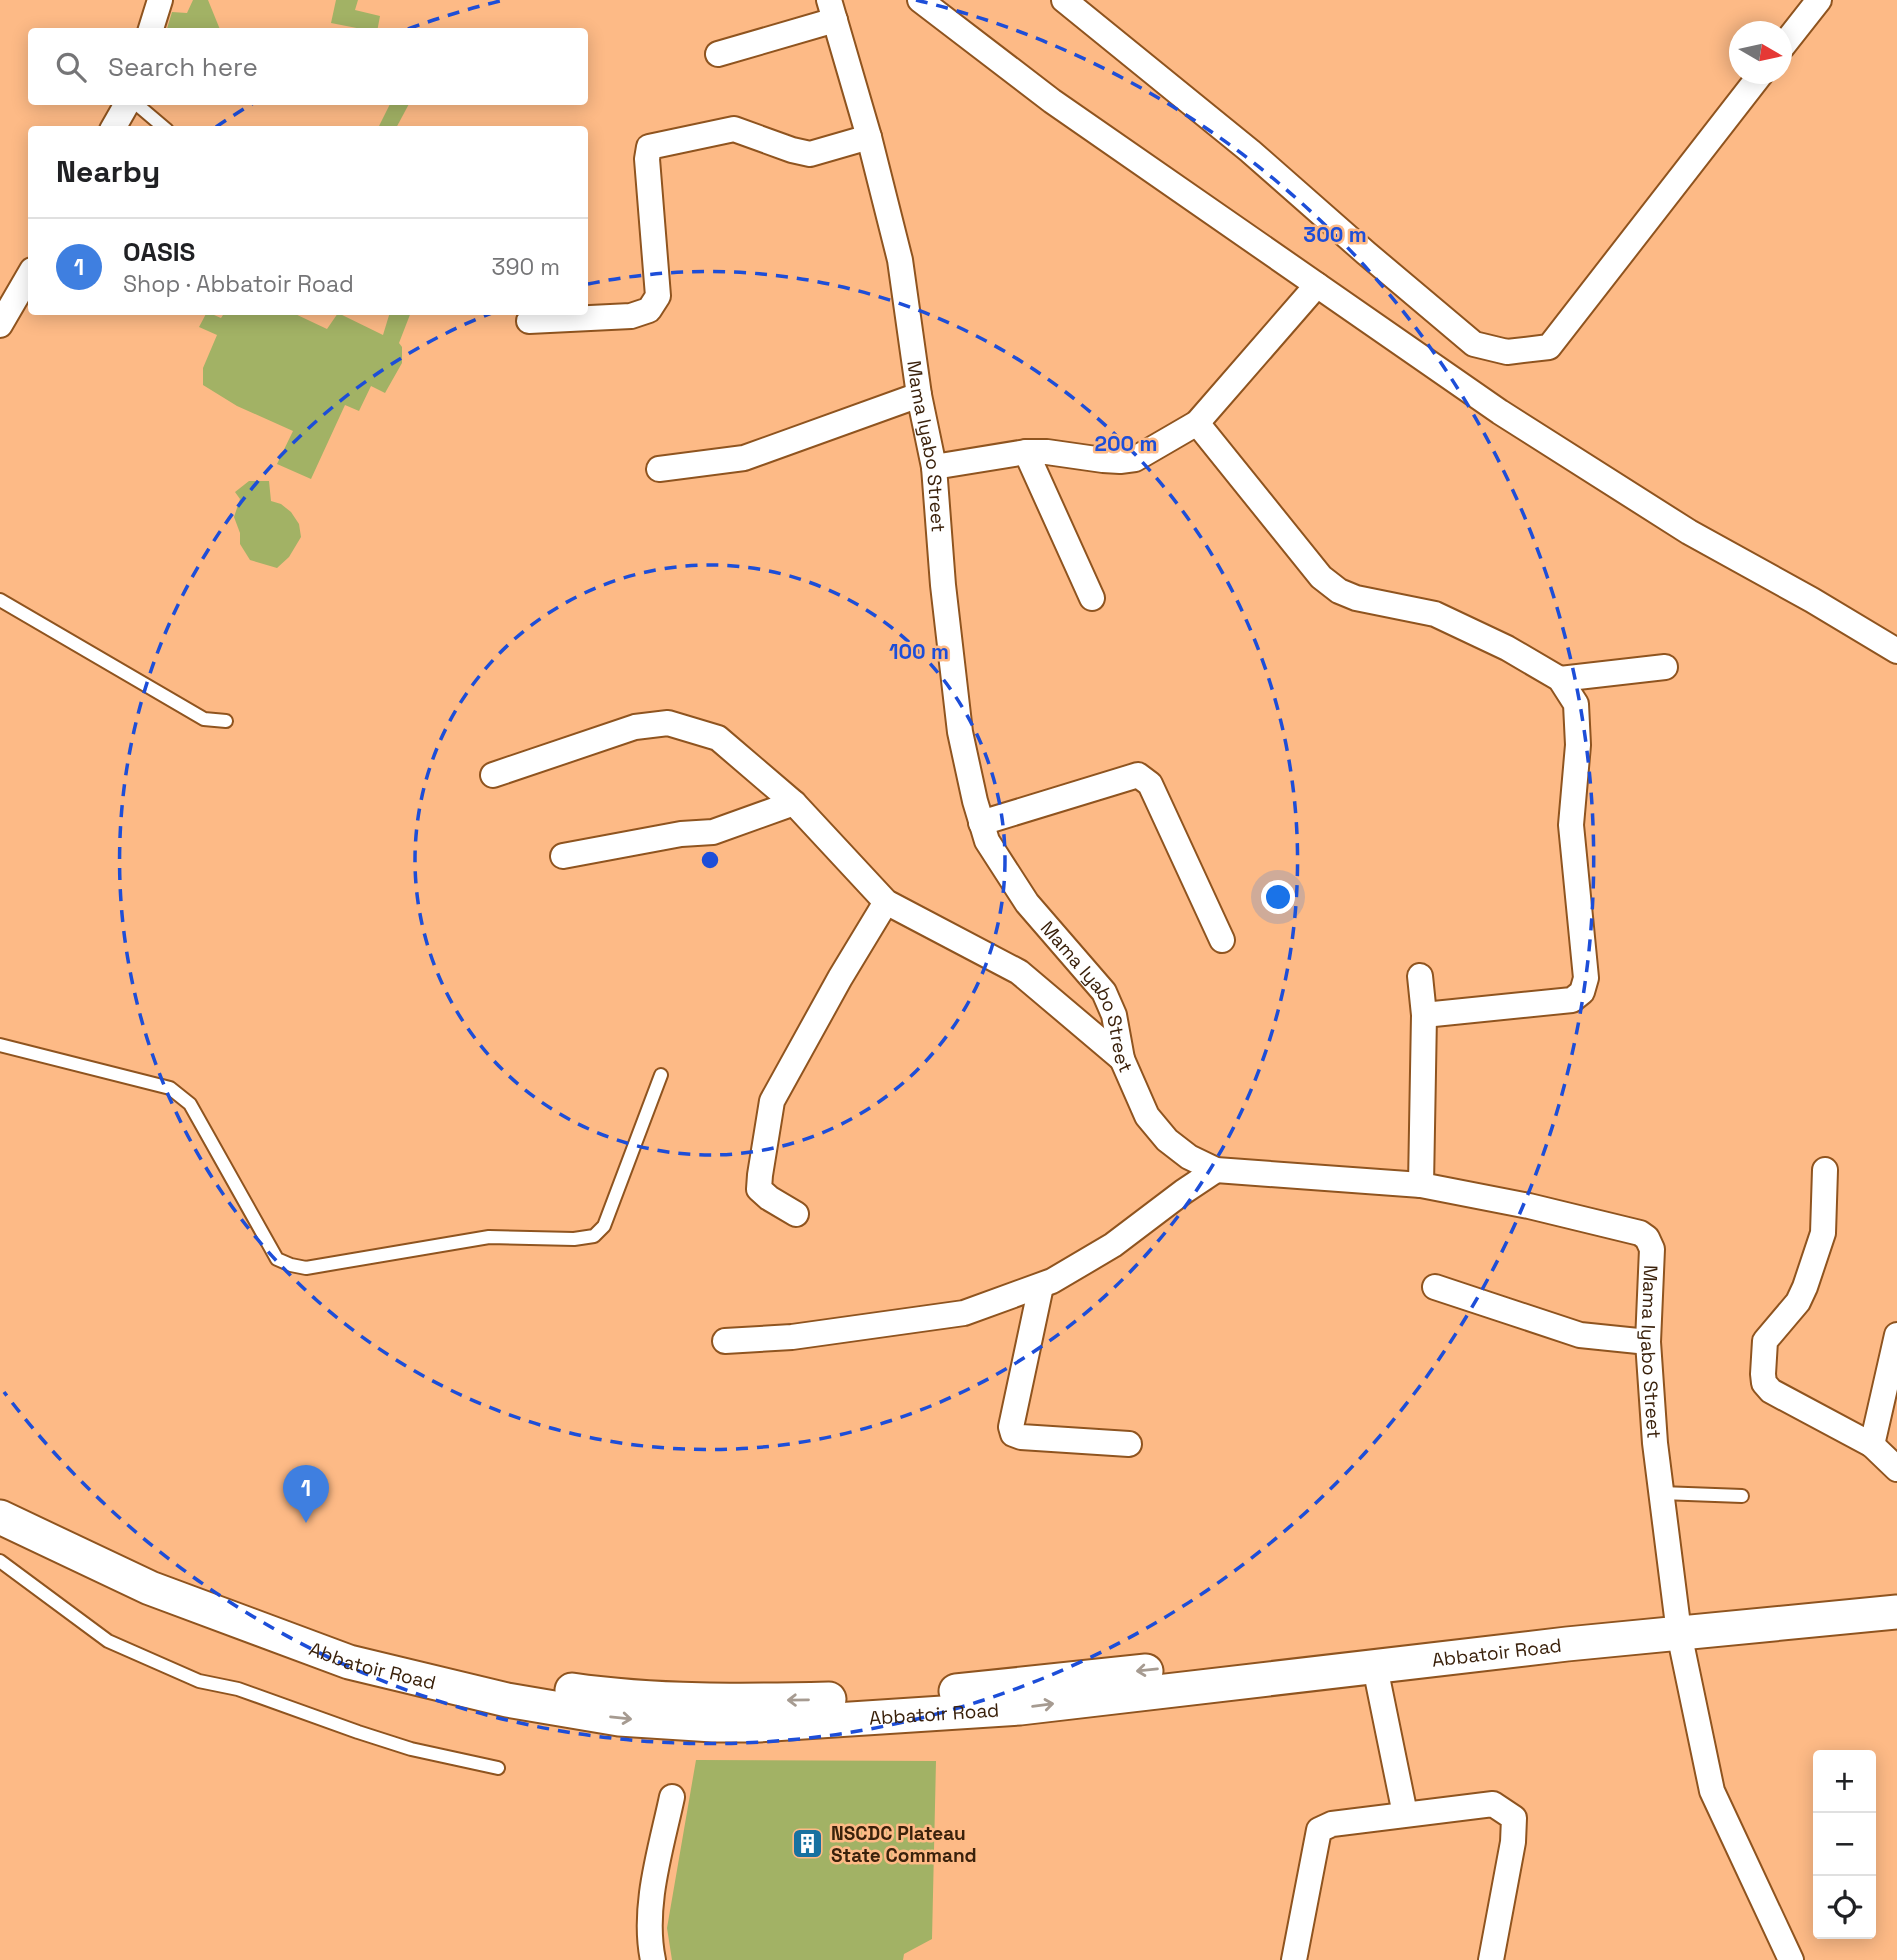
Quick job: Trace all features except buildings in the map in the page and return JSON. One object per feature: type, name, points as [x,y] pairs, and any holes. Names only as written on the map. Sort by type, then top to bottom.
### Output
[{"type":"street","points":[[151,28],[160,0]]},
{"type":"street","points":[[920,0],[1052,101],[1500,412],[1677,524],[1897,651]]},
{"type":"street","points":[[1064,0],[1081,10],[1250,151],[1474,344],[1507,352],[1549,347],[1753,84]]},
{"type":"street","points":[[1792,34],[1819,0]]},
{"type":"street","points":[[718,54],[832,10]]},
{"type":"street","name":"Mama Iyabo Street","points":[[832,10],[869,137],[900,260],[919,395],[934,467],[943,585],[960,732],[981,823],[988,841],[1027,903],[1104,992],[1114,1015],[1122,1059],[1147,1116],[1167,1140],[1189,1157],[1216,1170],[1421,1185],[1529,1206],[1640,1233],[1647,1238],[1652,1249],[1648,1342],[1655,1443],[1678,1626],[1712,1791],[1791,1960]]},
{"type":"street","points":[[114,126],[126,105]]},
{"type":"street","points":[[529,321],[631,316],[649,310],[658,296],[647,159],[649,147],[734,129],[810,154],[869,137]]},
{"type":"street","points":[[0,325],[28,277]]},
{"type":"street","points":[[934,467],[1026,452],[1047,452],[1102,460],[1135,459],[1197,423],[1317,285]]},
{"type":"street","points":[[659,469],[744,458],[919,395]]},
{"type":"street","points":[[1197,423],[1321,577],[1356,598],[1435,614],[1507,648],[1560,679],[1576,704],[1578,745],[1571,825],[1587,978],[1582,992],[1572,1000],[1424,1015]]},
{"type":"street","points":[[1026,452],[1092,598]]},
{"type":"street","points":[[1560,679],[1665,667]]},
{"type":"street","points":[[493,775],[635,727],[668,723],[718,737],[794,803],[886,902],[1019,972],[1122,1059]]},
{"type":"street","points":[[981,823],[1138,775],[1150,784],[1222,940]]},
{"type":"street","points":[[563,856],[681,834],[713,832],[794,803]]},
{"type":"street","points":[[796,1214],[769,1198],[760,1189],[772,1101],[886,902]]},
{"type":"street","points":[[1420,976],[1424,1015],[1421,1185]]},
{"type":"street","points":[[725,1341],[792,1337],[964,1313],[1041,1286],[1113,1245],[1216,1170]]},
{"type":"street","points":[[1825,1170],[1823,1233],[1805,1287],[1797,1302],[1765,1341],[1764,1383],[1771,1391],[1872,1445],[1897,1469]]},
{"type":"street","points":[[1041,1286],[1011,1427],[1013,1434],[1021,1437],[1129,1444]]},
{"type":"street","points":[[1435,1287],[1580,1335],[1648,1342]]},
{"type":"street","points":[[1872,1445],[1897,1335]]},
{"type":"street","name":"Abbatoir Road","points":[[0,1496],[219,1599],[279,1623],[517,1682],[596,1694],[737,1701],[847,1699],[937,1693],[1410,1644],[1897,1612]]},
{"type":"street","name":"Abbatoir Road","points":[[0,1517],[150,1588],[349,1662],[507,1700],[619,1719],[713,1725],[759,1725],[1007,1709],[1376,1667],[1897,1595]]},
{"type":"street","points":[[1376,1667],[1405,1814]]},
{"type":"street","points":[[653,1960],[649,1943],[652,1897],[672,1797]]},
{"type":"street","points":[[1294,1960],[1318,1830],[1332,1824],[1493,1804],[1514,1818],[1513,1842],[1491,1960]]},
{"type":"lane","points":[[138,105],[162,126]]},
{"type":"lane","points":[[0,600],[204,719],[226,722]]},
{"type":"lane","points":[[0,1045],[170,1088],[190,1104],[277,1259],[306,1268],[489,1237],[574,1239],[594,1236],[604,1226],[661,1075]]},
{"type":"lane","points":[[1661,1493],[1742,1496]]},
{"type":"lane","points":[[0,1561],[108,1641],[199,1681],[239,1689],[411,1749],[498,1768]]},
{"type":"place","name":"OASIS","points":[[306,1523]]},
{"type":"place","name":"NSCDC Plateau State Command","points":[[808,1844]]}]
